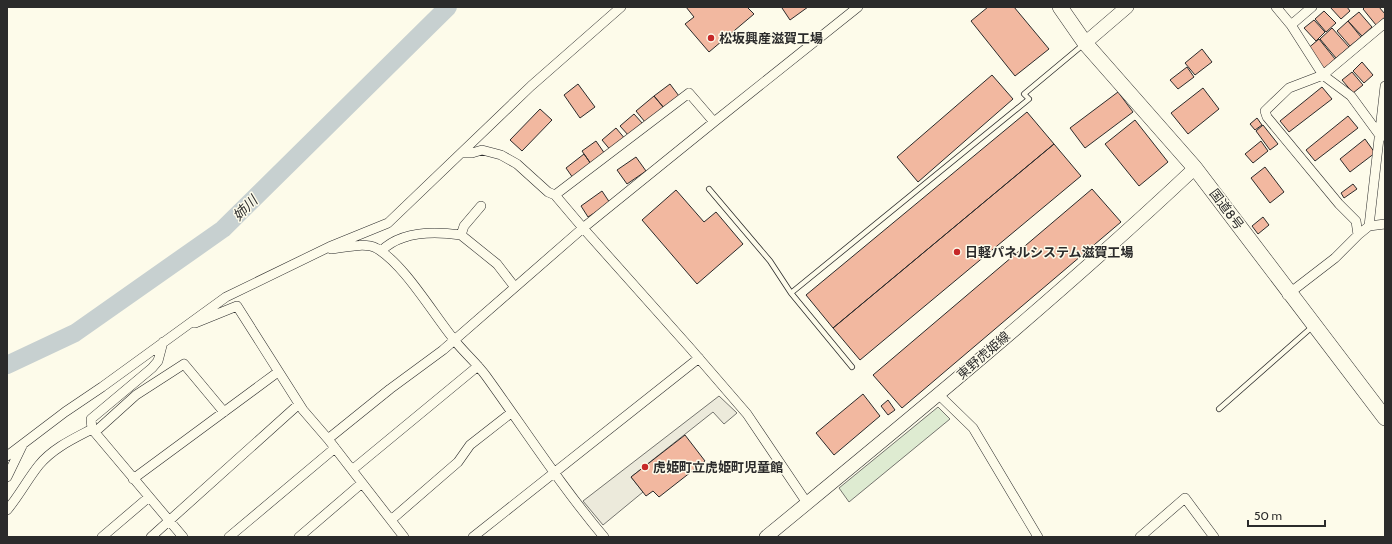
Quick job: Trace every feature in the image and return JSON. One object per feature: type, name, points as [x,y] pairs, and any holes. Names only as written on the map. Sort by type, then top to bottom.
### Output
[{"type":"highway","name":"国道8号","points":[[1060,7],[1086,43],[1195,168],[1288,295],[1314,325],[1385,418]]},
{"type":"main road","points":[[1086,43],[1127,7]]},
{"type":"main road","name":"東野虎姫線","points":[[766,537],[938,394],[1133,226],[1195,168]]},
{"type":"street","points":[[7,456],[65,412],[226,297],[323,250],[388,223],[531,86],[622,7]]},
{"type":"street","points":[[328,439],[390,389],[443,350],[514,286],[583,228],[858,7]]},
{"type":"street","points":[[1276,7],[1291,25],[1323,75],[1351,96],[1380,137]]},
{"type":"street","points":[[1291,25],[1312,7]]},
{"type":"street","points":[[1358,235],[1356,221],[1339,204],[1265,111],[1288,88],[1323,75],[1385,23]]},
{"type":"street","points":[[1369,226],[1385,86]]},
{"type":"street","points":[[555,195],[690,93],[714,122]]},
{"type":"street","points":[[462,153],[472,153],[482,150],[501,155],[517,164],[548,192],[555,195],[746,414],[808,503]]},
{"type":"street","points":[[461,235],[464,226],[481,206]]},
{"type":"street","points":[[1288,295],[1335,258],[1369,226],[1383,225]]},
{"type":"street","points":[[380,251],[389,243],[423,232],[461,235],[497,264],[514,286]]},
{"type":"street","points":[[323,250],[356,246],[374,247],[385,254],[413,286],[453,340],[478,366],[553,473],[604,537]]},
{"type":"street","points":[[186,326],[237,306],[299,404],[404,537]]},
{"type":"street","points":[[163,342],[158,361],[92,419],[93,430],[183,537]]},
{"type":"street","points":[[473,537],[698,358]]},
{"type":"street","points":[[7,510],[20,495],[39,465],[59,447],[93,430],[136,395],[184,364],[224,412]]},
{"type":"street","points":[[352,470],[478,366]]},
{"type":"street","points":[[133,479],[278,372]]},
{"type":"street","points":[[938,394],[973,428],[1038,537]]},
{"type":"street","points":[[152,537],[299,404]]},
{"type":"street","points":[[391,520],[458,462],[470,445],[511,413]]},
{"type":"street","points":[[7,477],[23,444]]},
{"type":"street","points":[[229,537],[335,448]]},
{"type":"street","points":[[299,537],[362,483]]},
{"type":"street","points":[[102,537],[149,497]]},
{"type":"street","points":[[1140,537],[1185,498],[1214,537]]},
{"type":"lane","points":[[791,293],[1029,99],[1024,94],[1086,43]]},
{"type":"lane","points":[[709,189],[770,261],[791,293],[852,368]]},
{"type":"lane","points":[[1219,409],[1314,325]]},
{"type":"green space","points":[[938,407],[950,419],[849,502],[839,488]]},
{"type":"shaded area","points":[[719,396],[737,413],[724,424],[713,412],[631,477],[643,492],[603,525],[583,501]]},
{"type":"building","name":"松坂興産滋賀工場","points":[[686,7],[747,7],[754,14],[709,52],[685,24],[694,17]]},
{"type":"building","points":[[808,7],[790,20],[782,8]]},
{"type":"building","points":[[988,7],[1014,7],[1049,49],[1015,76],[971,21]]},
{"type":"building","points":[[1330,7],[1347,7],[1350,11],[1341,19]]},
{"type":"building","points":[[1365,7],[1379,7],[1385,14],[1385,17],[1376,25],[1363,9]]},
{"type":"building","points":[[1324,11],[1336,23],[1326,32],[1315,19]]},
{"type":"building","points":[[1359,12],[1372,27],[1362,36],[1348,21]]},
{"type":"building","points":[[1314,20],[1325,32],[1316,41],[1304,28]]},
{"type":"building","points":[[1348,21],[1361,37],[1350,46],[1337,31]]},
{"type":"building","points":[[1332,28],[1349,47],[1336,58],[1320,39]]},
{"type":"building","points":[[1319,39],[1335,59],[1322,70],[1306,50]]},
{"type":"building","points":[[1202,49],[1212,62],[1195,75],[1185,63]]},
{"type":"building","points":[[1362,62],[1373,75],[1364,83],[1353,71]]},
{"type":"building","points":[[1187,67],[1194,77],[1178,89],[1170,80]]},
{"type":"building","points":[[1352,72],[1363,85],[1353,93],[1342,80]]},
{"type":"building","points":[[992,75],[1013,99],[918,182],[897,157]]},
{"type":"building","points":[[578,84],[595,107],[580,118],[564,95]]},
{"type":"building","points":[[670,84],[679,96],[664,108],[654,96]]},
{"type":"building","points":[[1322,87],[1332,99],[1289,132],[1280,121]]},
{"type":"building","points":[[1203,88],[1219,109],[1188,134],[1171,113]]},
{"type":"building","points":[[1118,92],[1133,112],[1085,148],[1070,128]]},
{"type":"building","points":[[654,96],[664,108],[645,122],[636,111]]},
{"type":"building","points":[[540,109],[552,120],[522,151],[510,140]]},
{"type":"building","points":[[1027,112],[1054,144],[833,328],[806,295]]},
{"type":"building","points":[[634,114],[643,124],[629,136],[620,126]]},
{"type":"building","points":[[1348,116],[1358,128],[1315,161],[1306,150]]},
{"type":"building","points":[[1257,118],[1262,125],[1255,130],[1250,124]]},
{"type":"building","points":[[1135,120],[1168,162],[1139,186],[1105,144]]},
{"type":"building","points":[[1263,125],[1278,144],[1270,150],[1256,131]]},
{"type":"building","points":[[616,128],[626,140],[612,152],[602,140]]},
{"type":"building","points":[[1365,139],[1375,153],[1350,172],[1340,159]]},
{"type":"building","points":[[596,141],[605,154],[591,164],[582,151]]},
{"type":"building","points":[[1261,141],[1268,151],[1253,163],[1245,154]]},
{"type":"building","name":"日軽パネルシステム滋賀工場","points":[[1054,144],[1081,176],[860,360],[833,328]]},
{"type":"building","points":[[584,154],[591,164],[573,178],[566,168]]},
{"type":"building","points":[[636,157],[646,171],[627,184],[617,170]]},
{"type":"building","points":[[1265,167],[1284,192],[1270,203],[1251,178]]},
{"type":"building","points":[[1353,184],[1357,189],[1344,198],[1341,193]]},
{"type":"building","points":[[1092,189],[1121,222],[902,408],[873,375]]},
{"type":"building","points":[[676,190],[704,222],[716,212],[743,244],[697,284],[642,220]]},
{"type":"building","points":[[602,191],[610,203],[588,217],[581,206]]},
{"type":"building","points":[[1263,217],[1269,225],[1258,234],[1252,226]]},
{"type":"building","points":[[863,394],[880,416],[834,455],[816,433]]},
{"type":"building","points":[[888,400],[895,410],[888,415],[881,406]]},
{"type":"building","points":[[685,435],[705,461],[659,497],[653,491],[646,496],[631,477]]},
{"type":"waterway","name":"姉川","points":[[7,365],[75,333],[223,229],[448,7]]},
{"type":"place","name":"松坂興産滋賀工場","points":[[711,38]]},
{"type":"place","name":"日軽パネルシステム滋賀工場","points":[[957,252]]},
{"type":"place","name":"虎姫町立虎姫町児童館","points":[[645,467]]}]
